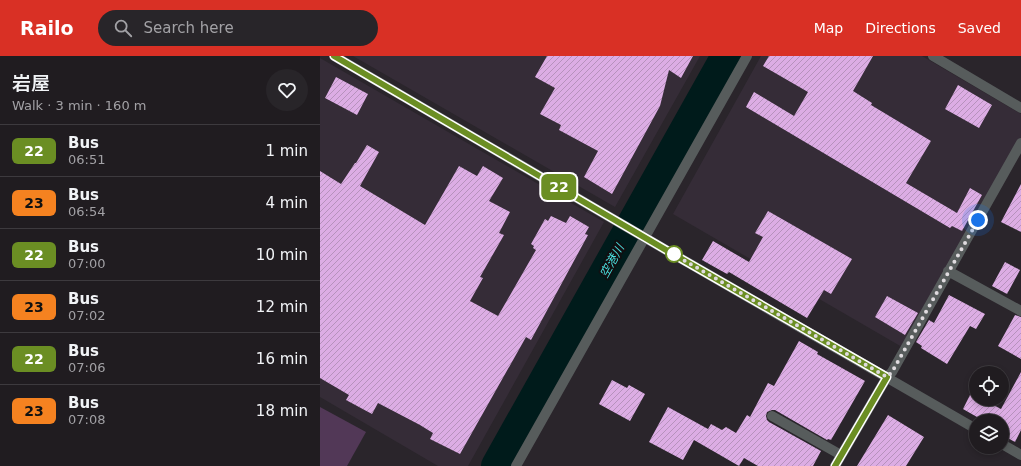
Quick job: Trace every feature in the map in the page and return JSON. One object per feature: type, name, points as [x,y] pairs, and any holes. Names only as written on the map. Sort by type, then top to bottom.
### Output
[{"type":"street","points":[[334,56],[969,425]]},
{"type":"street","points":[[516,466],[642,235],[747,56]]},
{"type":"street","points":[[933,56],[1021,108]]},
{"type":"street","points":[[834,466],[887,377],[892,372],[1021,143]]},
{"type":"street","points":[[948,271],[1021,312]]},
{"type":"street","points":[[772,416],[841,455]]},
{"type":"street","points":[[1009,448],[1021,455]]},
{"type":"shaded area","points":[[353,56],[700,56],[615,207]]},
{"type":"shaded area","points":[[761,56],[922,56],[1021,114],[1021,138],[902,347],[673,214]]},
{"type":"shaded area","points":[[320,58],[604,222],[468,466],[438,466],[320,397]]},
{"type":"shaded area","points":[[320,407],[366,432],[347,466],[320,466]]},
{"type":"building","points":[[547,56],[693,56],[681,78],[669,70],[660,106],[612,194],[584,177],[598,151],[559,130],[561,125],[540,114],[555,88],[535,77]]},
{"type":"building","points":[[769,56],[873,56],[853,91],[872,103],[871,105],[931,141],[906,183],[957,213],[970,188],[982,195],[962,231],[952,226],[950,228],[746,107],[754,92],[794,116],[808,92],[763,66]]},
{"type":"building","points":[[336,77],[368,94],[357,115],[325,98]]},
{"type":"building","points":[[958,85],[992,105],[979,128],[945,109]]},
{"type":"building","points":[[367,145],[379,152],[360,186],[425,225],[459,166],[477,176],[483,166],[503,178],[489,201],[510,212],[499,233],[504,235],[480,277],[483,278],[470,301],[498,316],[536,250],[531,244],[545,219],[548,221],[551,216],[566,223],[570,216],[589,227],[585,234],[588,235],[531,340],[526,337],[460,454],[430,439],[433,433],[378,403],[372,414],[346,400],[349,395],[320,378],[320,171],[341,184]]},
{"type":"building","points":[[1021,184],[1021,232],[1001,222]]},
{"type":"building","points":[[768,211],[852,259],[831,294],[824,290],[807,318],[729,272],[727,274],[702,260],[713,241],[749,262],[763,237],[755,233]]},
{"type":"building","points":[[1005,262],[1020,270],[1007,294],[992,286]]},
{"type":"building","points":[[949,295],[985,314],[976,329],[970,326],[947,364],[921,348],[922,346],[916,342],[929,320],[934,323]]},
{"type":"building","points":[[887,296],[918,313],[905,335],[875,317]]},
{"type":"building","points":[[1015,315],[1021,317],[1021,359],[998,346]]},
{"type":"building","points":[[799,341],[818,352],[817,354],[865,381],[831,440],[827,440],[775,410],[767,412],[766,416],[769,422],[821,451],[813,466],[758,466],[744,458],[739,466],[694,440],[683,460],[649,442],[668,407],[708,429],[711,424],[722,430],[726,427],[736,433],[747,415],[750,417],[768,383],[774,386]]},
{"type":"building","points":[[1021,372],[1021,430],[1015,442],[1009,439],[1009,414],[972,414],[963,409],[969,397],[969,406],[995,406],[1001,409],[1003,406],[1009,406],[1009,394]]},
{"type":"building","points":[[612,380],[627,388],[629,385],[645,394],[630,421],[599,404]]},
{"type":"building","points":[[888,415],[924,437],[906,466],[857,466]]},
{"type":"waterway","name":"空港川","points":[[497,466],[727,56]]},
{"type":"bus line","name":"22","points":[[334,56],[887,377],[835,466]]},
{"type":"route","points":[[674,254],[887,377],[892,372],[978,220]]}]
